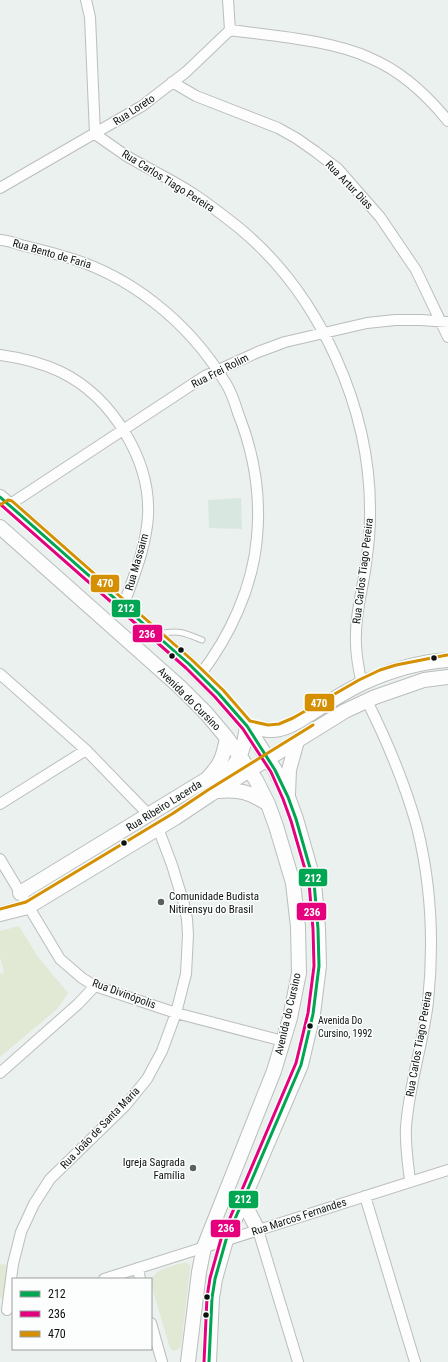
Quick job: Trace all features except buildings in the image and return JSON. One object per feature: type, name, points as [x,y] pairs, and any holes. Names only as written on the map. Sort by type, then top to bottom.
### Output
[{"type":"main road","name":"Avenida do Cursino","points":[[3,505],[200,675],[247,726],[269,759],[288,797],[296,818],[314,882],[318,929],[319,966],[314,1014],[301,1065],[226,1240],[212,1298],[209,1362]]},
{"type":"main road","name":"Avenida do Cursino","points":[[0,527],[180,687],[206,713],[227,738],[256,780],[268,804],[293,883],[298,927],[299,973],[290,1018],[274,1071],[204,1247],[199,1272],[188,1362]]},
{"type":"main road","points":[[213,792],[234,767],[240,757],[247,726],[268,730],[280,730],[295,723],[362,684],[396,670],[448,660]]},
{"type":"main road","name":"Rua Ribeiro Lacerda","points":[[0,914],[28,907],[345,712],[367,701],[424,680],[448,677]]},
{"type":"main road","name":"Rua Ribeiro Lacerda","points":[[20,893],[207,779],[216,769],[221,760],[227,738]]},
{"type":"main road","points":[[288,797],[289,770],[297,741]]},
{"type":"main road","points":[[213,792],[233,790],[246,792],[256,796],[268,804]]},
{"type":"main road","points":[[244,1196],[248,1212],[258,1230]]},
{"type":"street","points":[[86,0],[90,17],[95,134]]},
{"type":"street","points":[[228,0],[230,30],[322,44],[346,49],[370,58],[393,70],[413,85],[431,101],[448,121]]},
{"type":"street","name":"Rua Loreto","points":[[0,188],[142,106],[186,72],[230,30]]},
{"type":"street","name":"Rua Artur Dias","points":[[172,82],[196,96],[278,128],[311,148],[338,169],[380,217],[402,248],[416,270],[444,322],[448,337]]},
{"type":"street","name":"Rua Carlos Tiago Pereira","points":[[95,134],[125,155],[194,195],[239,228],[285,275],[300,295],[324,333],[338,363],[353,402],[362,436],[366,460],[370,517],[366,565],[357,615],[356,634],[356,655],[362,684]]},
{"type":"street","name":"Rua Bento de Faria","points":[[1,239],[79,260],[121,280],[152,300],[181,326],[226,383],[252,452],[257,485],[257,538],[249,581],[240,606],[214,657],[200,675]]},
{"type":"street","name":"Rua Frei Rolim","points":[[3,505],[124,430],[205,376],[258,352],[285,342],[367,323],[395,320],[444,322]]},
{"type":"street","name":"Rua Massaim","points":[[0,355],[20,358],[41,364],[63,373],[82,386],[111,413],[124,430],[132,444],[140,463],[146,488],[148,516],[145,539],[123,607]]},
{"type":"street","points":[[0,674],[86,750],[149,815]]},
{"type":"street","name":"Rua Carlos Tiago Pereira","points":[[367,701],[381,729],[400,776],[417,827],[428,885],[431,958],[428,1003],[408,1102],[406,1151],[410,1181]]},
{"type":"street","points":[[0,804],[86,750]]},
{"type":"street","name":"Rua João de Santa Maria","points":[[5,1309],[13,1264],[21,1232],[34,1204],[50,1179],[125,1106],[147,1079],[162,1051],[176,1013],[186,974],[188,935],[187,919],[172,865],[158,828]]},
{"type":"street","name":"Rua Divinópolis","points":[[0,859],[60,958],[82,978],[96,986],[176,1013],[283,1041]]},
{"type":"street","points":[[0,1073],[78,1004],[96,986]]},
{"type":"street","name":"Rua Marcos Fernandes","points":[[107,1278],[448,1170]]},
{"type":"street","points":[[365,1196],[415,1362]]},
{"type":"street","points":[[258,1230],[298,1362]]},
{"type":"street","points":[[138,1268],[140,1278]]},
{"type":"street","points":[[152,1327],[162,1362]]},
{"type":"lane","points":[[155,635],[170,631],[182,632],[202,640]]},
{"type":"shaded area","points":[[241,498],[242,529],[209,528],[208,500]]},
{"type":"green space","points":[[19,926],[38,957],[68,993],[57,1009],[0,1057],[0,974],[4,972],[0,957],[0,931]]},
{"type":"green space","points":[[186,1262],[190,1265],[181,1346],[174,1351],[170,1348],[152,1287],[152,1279],[155,1274],[170,1266]]},
{"type":"green space","points":[[0,1264],[10,1265],[5,1302],[0,1297]]},
{"type":"transit line","name":"212","points":[[0,497],[189,664],[219,694],[247,726],[275,770],[288,797],[296,819],[314,882],[318,929],[319,966],[313,1014],[301,1065],[226,1240],[215,1279],[212,1298],[209,1362]]},
{"type":"transit line","name":"470","points":[[0,505],[8,500],[12,501],[192,660],[223,690],[250,721],[268,725],[279,724],[293,718],[359,680],[380,670],[396,665],[447,655]]},
{"type":"transit line","name":"236","points":[[0,504],[186,668],[215,697],[243,729],[271,772],[283,799],[309,883],[313,929],[314,966],[308,1013],[296,1063],[221,1239],[210,1278],[207,1297],[204,1362]]},
{"type":"transit line","name":"470","points":[[0,909],[26,902],[172,814],[313,725]]},
{"type":"place","name":"Comunidade Budista Nitirensyu do Brasil","points":[[161,902]]},
{"type":"place","name":"Avenida Do Cursino, 1992","points":[[310,1026]]},
{"type":"place","name":"Igreja Sagrada Família","points":[[193,1168]]}]
